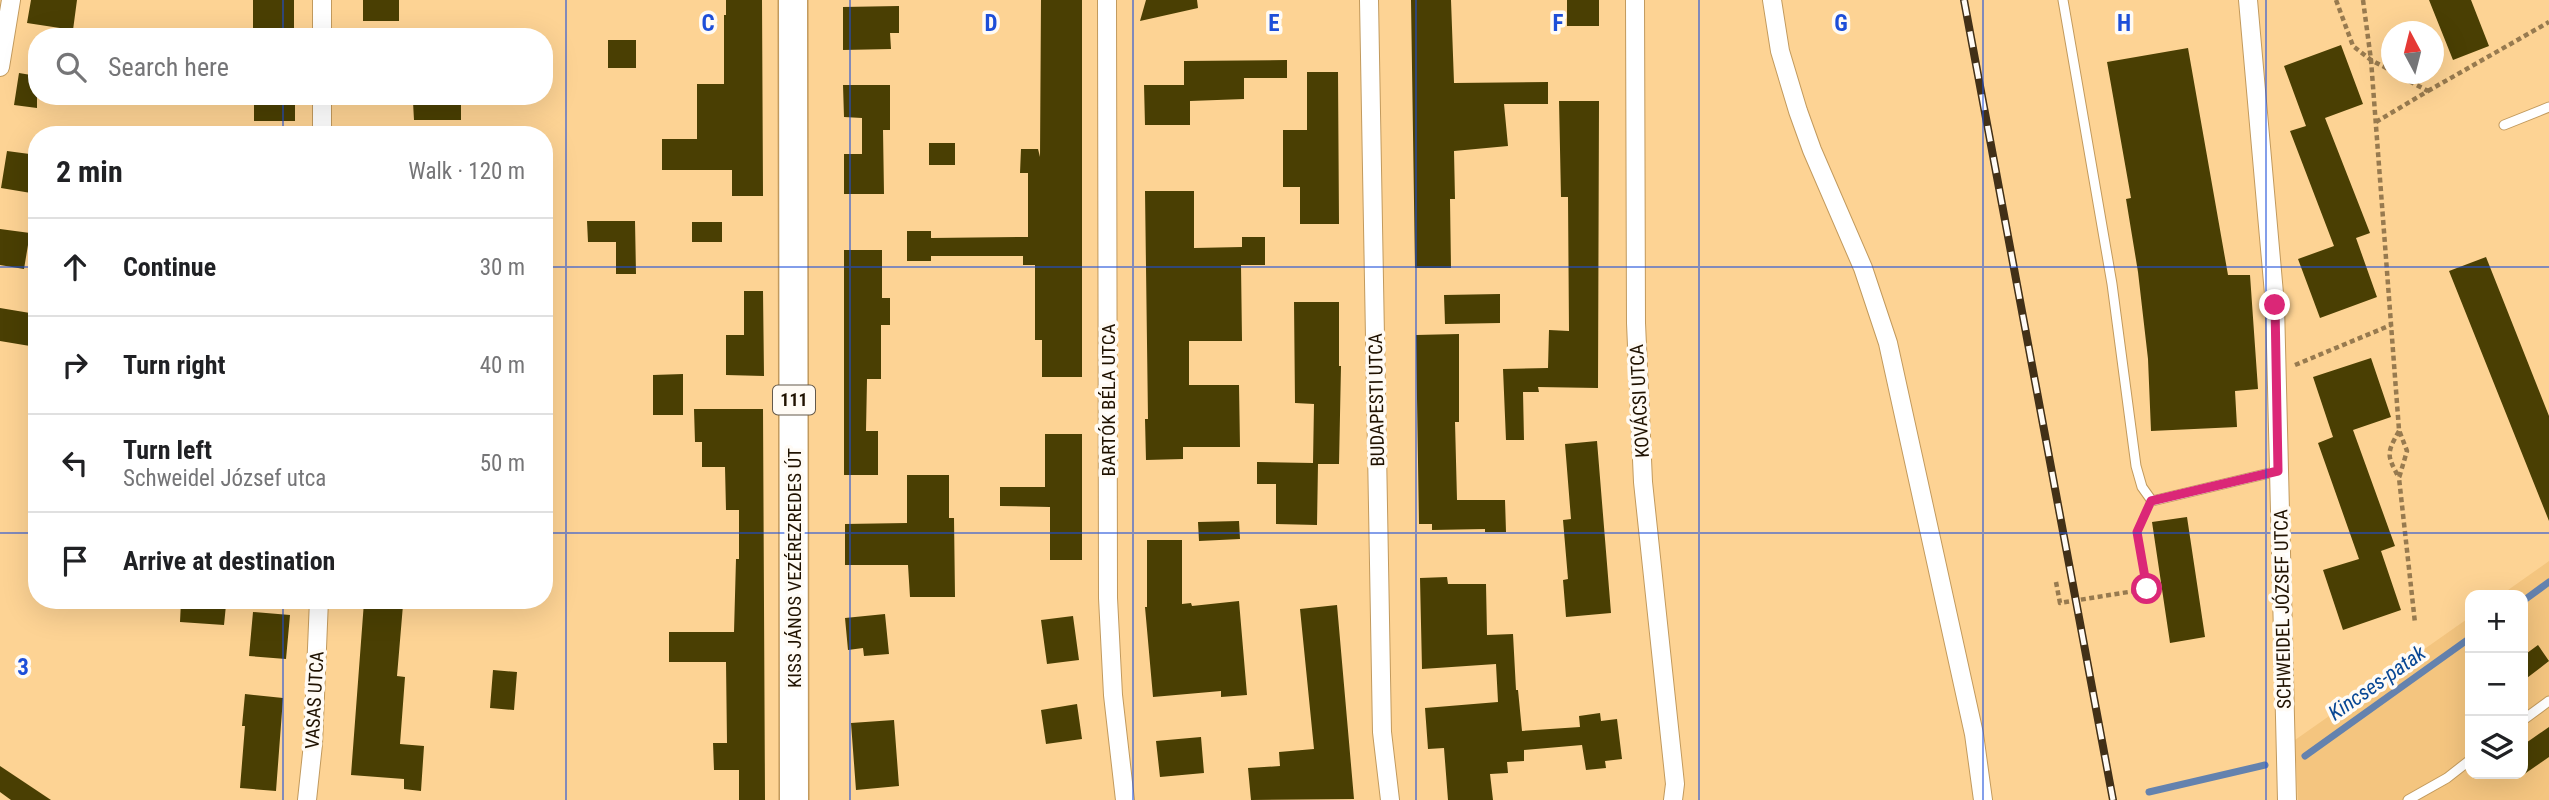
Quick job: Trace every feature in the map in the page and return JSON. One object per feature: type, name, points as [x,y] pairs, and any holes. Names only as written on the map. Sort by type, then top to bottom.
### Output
[{"type":"main road","name":"KISS JÁNOS VEZÉREZREDES ÚT","points":[[793,0],[794,800]]},
{"type":"street","points":[[0,66],[11,0]]},
{"type":"street","points":[[321,0],[321,28]]},
{"type":"street","name":"BARTÓK BÉLA UTCA","points":[[1107,0],[1108,598],[1113,695],[1125,800]]},
{"type":"street","name":"BUDAPESTI UTCA","points":[[1369,0],[1381,719],[1390,800]]},
{"type":"street","name":"KOVÁCSI UTCA","points":[[1635,0],[1636,336],[1643,482],[1675,784],[1673,800]]},
{"type":"street","points":[[1772,0],[1780,51],[1798,111],[1853,243],[1888,344],[1974,734],[1983,800]]},
{"type":"street","name":"SCHWEIDEL JÓZSEF UTCA","points":[[2248,0],[2275,305],[2287,800]]},
{"type":"street","points":[[322,105],[322,126]]},
{"type":"street","name":"VASAS UTCA","points":[[307,800],[313,744],[319,609]]},
{"type":"lane","points":[[2063,0],[2112,284],[2136,466],[2142,487],[2151,501],[2278,471]]},
{"type":"lane","points":[[2504,125],[2549,107]]},
{"type":"lane","points":[[2528,716],[2549,701]]},
{"type":"lane","points":[[2408,800],[2465,764]]},
{"type":"path","points":[[2336,0],[2353,46],[2381,65]]},
{"type":"path","points":[[2363,0],[2371,60],[2399,430],[2407,456],[2399,478]]},
{"type":"path","points":[[2376,122],[2549,22]]},
{"type":"path","points":[[2415,84],[2428,91]]},
{"type":"path","points":[[2276,373],[2391,325]]},
{"type":"path","points":[[2399,430],[2388,450],[2388,457],[2399,478],[2415,623]]},
{"type":"path","points":[[2056,582],[2060,603],[2147,589],[2137,532],[2151,501]]},
{"type":"shaded area","points":[[2549,561],[2549,800],[2298,800],[2295,740],[2465,621],[2465,779],[2528,779],[2528,590],[2508,590]]},
{"type":"building","points":[[31,0],[77,0],[73,28],[27,23]]},
{"type":"building","points":[[253,0],[294,0],[294,28],[253,28]]},
{"type":"building","points":[[363,0],[399,0],[399,21],[363,21]]},
{"type":"building","points":[[726,0],[762,0],[763,196],[732,196],[732,170],[662,170],[662,139],[697,139],[697,84],[724,84]]},
{"type":"building","points":[[1041,0],[1082,0],[1082,377],[1042,377],[1042,340],[1035,340],[1035,265],[1023,265],[1023,256],[931,256],[931,261],[907,261],[907,231],[931,231],[931,238],[1028,237],[1028,173],[1020,173],[1021,149],[1038,149],[1040,157]]},
{"type":"building","points":[[1146,0],[1197,0],[1198,8],[1140,21]]},
{"type":"building","points":[[1411,0],[1451,0],[1454,83],[1548,82],[1548,104],[1504,104],[1508,146],[1454,151],[1455,199],[1450,199],[1451,268],[1415,268]]},
{"type":"building","points":[[1567,0],[1599,0],[1599,26],[1567,26]]},
{"type":"building","points":[[2429,0],[2471,0],[2489,46],[2453,60],[2444,38],[2444,21],[2437,21]]},
{"type":"building","points":[[899,6],[899,33],[890,33],[891,49],[843,50],[843,7]]},
{"type":"building","points":[[608,40],[636,40],[636,68],[608,68]]},
{"type":"building","points":[[2341,45],[2363,104],[2325,118],[2370,233],[2356,238],[2377,297],[2320,318],[2298,259],[2334,246],[2290,131],[2306,126],[2284,66]]},
{"type":"building","points":[[2188,48],[2228,275],[2250,275],[2258,389],[2235,391],[2237,427],[2151,431],[2148,359],[2126,199],[2131,198],[2107,62]]},
{"type":"building","points":[[1287,60],[1287,78],[1244,78],[1244,99],[1190,101],[1190,125],[1145,125],[1144,85],[1184,85],[1184,61]]},
{"type":"building","points":[[1307,72],[1338,72],[1339,224],[1300,224],[1300,187],[1283,187],[1283,130],[1307,130]]},
{"type":"building","points":[[19,73],[28,74],[28,105],[37,105],[37,108],[14,105]]},
{"type":"building","points":[[843,85],[890,85],[890,130],[883,130],[884,194],[844,194],[844,154],[862,154],[862,118],[844,117]]},
{"type":"building","points":[[1559,101],[1599,101],[1598,388],[1538,387],[1539,392],[1523,392],[1524,440],[1506,440],[1503,369],[1548,368],[1549,330],[1569,331],[1568,197],[1561,197]]},
{"type":"building","points":[[254,105],[295,105],[295,121],[254,121]]},
{"type":"building","points":[[413,105],[461,105],[461,120],[414,120]]},
{"type":"building","points":[[929,143],[955,143],[955,165],[929,165]]},
{"type":"building","points":[[7,151],[28,154],[28,192],[1,188]]},
{"type":"building","points":[[1145,191],[1194,191],[1194,248],[1242,247],[1242,237],[1265,237],[1265,265],[1241,265],[1242,341],[1189,341],[1189,385],[1239,385],[1240,447],[1183,447],[1183,459],[1146,460],[1145,419],[1148,419]]},
{"type":"building","points":[[587,221],[635,221],[636,274],[616,274],[616,242],[588,242]]},
{"type":"building","points":[[692,222],[722,222],[722,242],[692,242]]},
{"type":"building","points":[[0,229],[28,233],[24,269],[0,265]]},
{"type":"building","points":[[844,250],[882,250],[882,298],[890,298],[890,325],[881,325],[881,379],[867,379],[866,431],[878,431],[878,475],[844,475]]},
{"type":"building","points":[[2486,257],[2549,416],[2549,521],[2449,271]]},
{"type":"building","points":[[744,291],[763,291],[764,376],[726,375],[726,335],[744,335]]},
{"type":"building","points":[[1500,294],[1500,323],[1445,324],[1444,295]]},
{"type":"building","points":[[1294,302],[1339,302],[1339,464],[1318,464],[1317,525],[1276,524],[1276,484],[1257,484],[1257,462],[1313,463],[1314,404],[1295,403]]},
{"type":"building","points":[[0,308],[28,313],[28,346],[0,341]]},
{"type":"building","points":[[1459,334],[1459,422],[1455,422],[1457,500],[1505,500],[1506,532],[1485,532],[1485,529],[1432,530],[1432,524],[1419,524],[1416,335]]},
{"type":"building","points":[[2371,358],[2391,417],[2353,430],[2395,546],[2381,551],[2401,610],[2343,630],[2323,570],[2359,559],[2318,443],[2333,437],[2313,377]]},
{"type":"building","points":[[683,374],[683,415],[653,415],[653,375]]},
{"type":"building","points":[[694,409],[763,409],[765,800],[739,800],[739,770],[714,770],[713,743],[727,743],[726,662],[669,662],[669,632],[734,632],[739,510],[726,510],[725,467],[702,467],[702,442],[695,442]]},
{"type":"building","points":[[1045,434],[1082,434],[1082,560],[1050,560],[1050,507],[1000,506],[1000,487],[1045,487]]},
{"type":"building","points":[[1597,441],[1611,613],[1566,617],[1563,580],[1568,579],[1563,520],[1571,519],[1565,444]]},
{"type":"building","points":[[907,475],[949,475],[949,518],[954,518],[955,597],[910,597],[908,565],[845,565],[845,524],[907,523]]},
{"type":"building","points":[[2187,517],[2205,637],[2170,643],[2152,522]]},
{"type":"building","points":[[1239,521],[1240,539],[1199,541],[1198,522]]},
{"type":"building","points":[[1147,540],[1182,540],[1182,604],[1191,603],[1192,606],[1239,601],[1247,695],[1221,697],[1221,691],[1153,697],[1145,607]]},
{"type":"building","points":[[1447,577],[1448,584],[1486,584],[1487,635],[1513,634],[1516,690],[1522,731],[1580,727],[1579,716],[1600,713],[1601,721],[1617,719],[1622,759],[1605,761],[1606,768],[1586,770],[1582,745],[1524,750],[1524,761],[1507,762],[1508,773],[1490,774],[1493,800],[1448,800],[1444,748],[1428,749],[1425,708],[1498,702],[1496,664],[1422,669],[1420,578]]},
{"type":"building","points":[[1337,605],[1354,799],[1251,800],[1248,768],[1280,766],[1279,752],[1314,749],[1300,609]]},
{"type":"building","points":[[181,609],[226,609],[224,625],[180,622]]},
{"type":"building","points":[[363,609],[403,609],[397,676],[405,677],[400,744],[424,746],[421,791],[404,789],[404,779],[351,775]]},
{"type":"building","points":[[253,612],[290,615],[286,659],[249,656]]},
{"type":"building","points":[[885,614],[889,654],[864,656],[863,648],[848,650],[845,618]]},
{"type":"building","points":[[1073,616],[1079,660],[1047,664],[1041,620]]},
{"type":"building","points":[[2538,645],[2549,661],[2528,677],[2528,653]]},
{"type":"building","points":[[493,670],[517,672],[514,710],[490,708]]},
{"type":"building","points":[[245,694],[283,698],[276,791],[240,788]]},
{"type":"building","points":[[1077,704],[1082,739],[1046,744],[1041,710]]},
{"type":"building","points":[[894,720],[899,786],[856,790],[851,723]]},
{"type":"building","points":[[2549,727],[2549,757],[2528,772],[2528,742]]},
{"type":"building","points":[[1201,737],[1204,773],[1160,777],[1156,741]]},
{"type":"building","points":[[0,766],[51,800],[11,800],[0,792]]},
{"type":"waterway","name":"Kincses-patak","points":[[2528,597],[2549,582]]},
{"type":"waterway","name":"Kincses-patak","points":[[2305,756],[2465,642]]},
{"type":"waterway","name":"Kincses-patak","points":[[2149,792],[2265,765]]},
{"type":"railway","points":[[1964,0],[2113,800]]},
{"type":"route","points":[[2147,589],[2137,532],[2151,501],[2278,471],[2275,305]]}]
